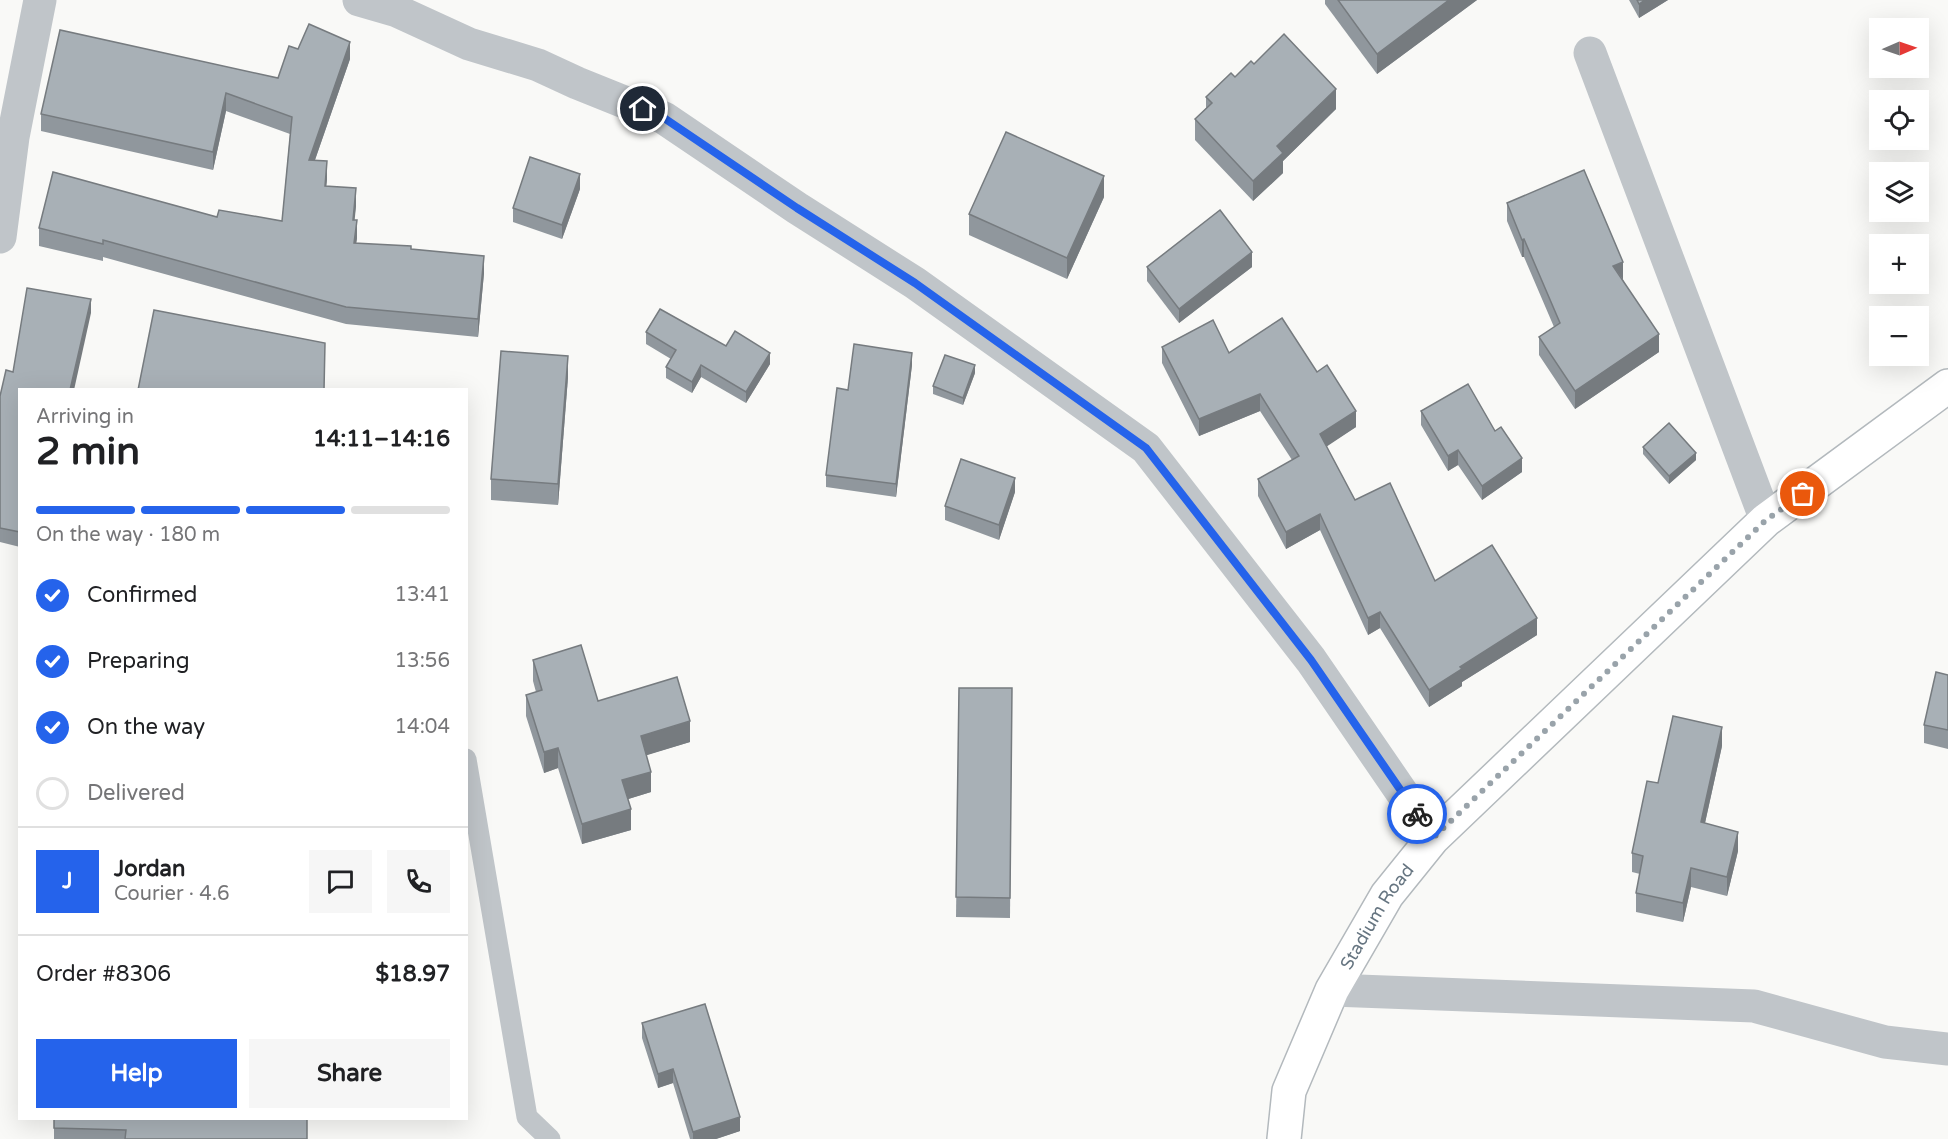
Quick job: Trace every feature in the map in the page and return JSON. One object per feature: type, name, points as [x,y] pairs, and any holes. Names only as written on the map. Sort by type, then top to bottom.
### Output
[{"type":"main road","name":"Stadium Road","points":[[1284,1139],[1289,1091],[1332,990],[1387,895],[1433,838],[1766,520],[1948,386]]},
{"type":"street","points":[[0,237],[12,137],[40,0]]},
{"type":"street","points":[[359,0],[397,11],[469,44],[538,65],[664,118],[797,208],[915,283],[1146,448],[1311,660],[1433,838]]},
{"type":"street","points":[[1590,53],[1766,520]]},
{"type":"street","points":[[1332,990],[1754,1006],[1885,1042],[1948,1048]]},
{"type":"lane","points":[[468,771],[527,1117],[550,1139]]},
{"type":"building","points":[[1338,0],[1449,0],[1377,54]]},
{"type":"building","points":[[309,24],[350,42],[309,160],[327,161],[325,186],[356,188],[353,220],[357,220],[354,243],[411,246],[411,249],[484,256],[478,319],[346,307],[103,240],[103,244],[39,228],[53,172],[217,217],[219,210],[282,221],[292,117],[226,93],[213,152],[41,114],[60,30],[278,78],[289,46],[298,49]]},
{"type":"building","points":[[1284,34],[1336,89],[1277,146],[1283,153],[1253,181],[1195,119],[1212,103],[1206,97],[1231,73],[1235,77],[1251,61],[1254,64]]},
{"type":"building","points":[[1006,132],[1104,176],[1067,258],[969,214]]},
{"type":"building","points":[[530,157],[580,174],[562,225],[513,208]]},
{"type":"building","points":[[1584,170],[1623,262],[1613,266],[1659,334],[1575,391],[1539,337],[1560,323],[1507,203]]},
{"type":"building","points":[[1220,210],[1252,252],[1179,309],[1147,267]]},
{"type":"building","points":[[27,288],[91,299],[70,388],[18,388],[18,532],[0,528],[0,396],[6,370],[13,372]]},
{"type":"building","points":[[660,309],[726,346],[735,331],[770,353],[746,392],[701,365],[692,382],[666,367],[676,350],[646,332]]},
{"type":"building","points":[[154,310],[325,343],[324,388],[138,388]]},
{"type":"building","points":[[1282,318],[1317,372],[1327,365],[1356,411],[1320,434],[1355,500],[1390,483],[1435,581],[1492,545],[1537,618],[1460,667],[1462,669],[1429,690],[1380,612],[1368,618],[1320,514],[1286,532],[1258,479],[1299,456],[1260,394],[1199,419],[1162,347],[1213,320],[1229,353]]},
{"type":"building","points":[[854,344],[912,353],[896,484],[826,475],[837,388],[848,390]]},
{"type":"building","points":[[501,351],[568,356],[558,484],[491,479]]},
{"type":"building","points":[[945,355],[975,365],[963,398],[933,386]]},
{"type":"building","points":[[1468,384],[1495,431],[1501,427],[1522,458],[1482,486],[1458,450],[1448,456],[1421,411]]},
{"type":"building","points":[[1669,423],[1696,453],[1669,476],[1643,447]]},
{"type":"building","points":[[961,459],[1015,478],[999,525],[945,506]]},
{"type":"building","points":[[581,645],[598,701],[677,677],[690,721],[641,736],[651,772],[622,780],[631,809],[582,824],[558,748],[544,752],[526,695],[542,690],[533,660]]},
{"type":"building","points":[[1936,672],[1948,675],[1948,730],[1924,725]]},
{"type":"building","points":[[959,688],[1012,688],[1010,898],[956,897]]},
{"type":"building","points":[[1673,716],[1722,727],[1701,822],[1738,832],[1727,877],[1691,868],[1683,903],[1636,893],[1643,856],[1632,853],[1647,781],[1658,783]]},
{"type":"building","points":[[705,1004],[740,1117],[693,1132],[673,1069],[658,1074],[642,1023]]},
{"type":"building","points":[[54,1120],[307,1120],[307,1139],[125,1139],[126,1130],[54,1128]]},
{"type":"way so far","points":[[1417,814],[1433,838],[1766,520],[1803,494]]},
{"type":"route","points":[[643,109],[664,118],[797,208],[915,283],[1146,448],[1311,660],[1417,814]]}]
